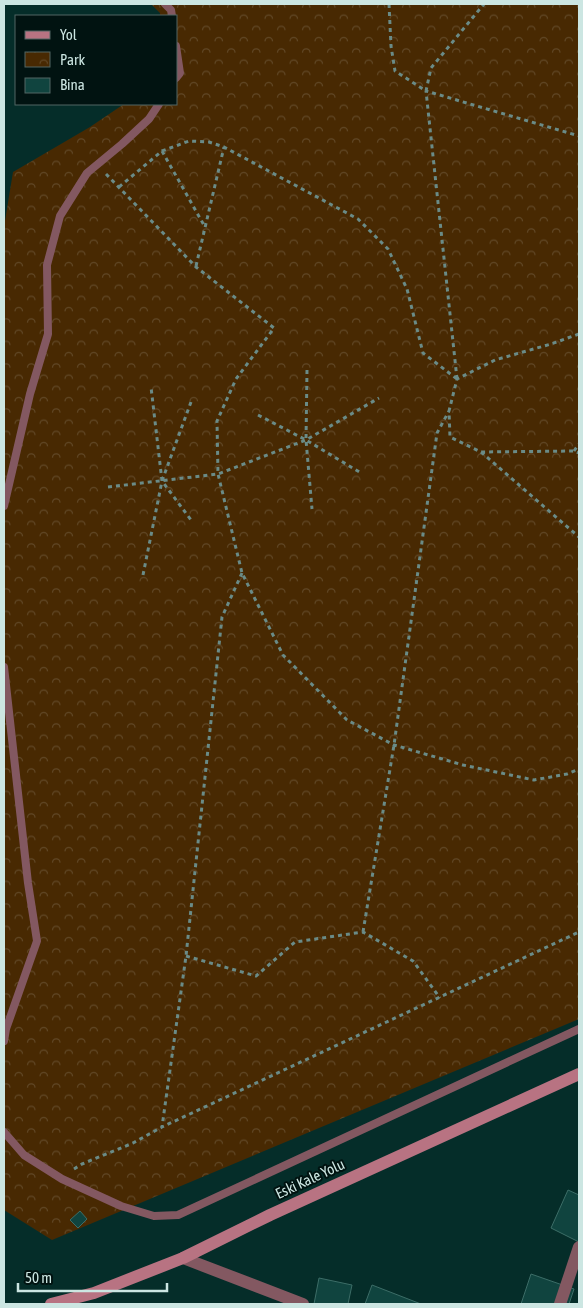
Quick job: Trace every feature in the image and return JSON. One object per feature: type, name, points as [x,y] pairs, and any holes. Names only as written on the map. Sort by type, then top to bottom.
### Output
[{"type":"street","name":"Eski Kale Yolu","points":[[51,1304],[94,1293],[183,1258],[270,1215],[579,1074]]},
{"type":"street","points":[[560,1304],[579,1247]]},
{"type":"street","points":[[183,1258],[303,1304]]},
{"type":"lane","points":[[165,4],[172,10],[172,15]]},
{"type":"lane","points":[[178,60],[180,73],[178,76]]},
{"type":"lane","points":[[4,506],[30,394],[48,334],[47,264],[60,216],[87,173],[149,119],[158,105]]},
{"type":"lane","points":[[4,668],[36,941],[6,1029],[4,1041]]},
{"type":"lane","points":[[4,1132],[24,1156],[62,1179],[121,1206],[154,1216],[178,1215],[579,1029]]},
{"type":"path","points":[[389,4],[391,46],[395,71],[426,91],[579,136]]},
{"type":"path","points":[[484,4],[431,68],[426,91],[457,379],[449,412],[450,437],[481,452],[579,536]]},
{"type":"path","points":[[118,187],[162,151],[189,141],[209,142],[224,147],[358,219],[388,249],[396,265],[407,289],[423,353],[457,379]]},
{"type":"path","points":[[196,266],[224,147]]},
{"type":"path","points":[[162,151],[205,227]]},
{"type":"path","points":[[97,165],[196,266],[274,328],[236,380],[217,421],[218,474],[242,573],[283,655],[347,720],[394,745],[463,766],[534,780],[567,774],[579,769]]},
{"type":"path","points":[[457,379],[494,360],[579,334]]},
{"type":"path","points":[[307,370],[306,440],[312,509]]},
{"type":"path","points":[[151,387],[162,481],[191,520]]},
{"type":"path","points":[[108,487],[218,474],[306,440],[379,398]]},
{"type":"path","points":[[143,575],[162,481],[191,402]]},
{"type":"path","points":[[363,932],[394,745],[437,433],[449,412]]},
{"type":"path","points":[[258,416],[306,440],[361,473]]},
{"type":"path","points":[[574,452],[579,444]]},
{"type":"path","points":[[481,452],[579,453]]},
{"type":"path","points":[[162,1127],[186,956],[222,616],[242,573]]},
{"type":"path","points":[[186,956],[256,976],[295,942],[363,932],[413,961],[440,998]]},
{"type":"path","points":[[62,1179],[82,1164],[133,1143],[162,1127],[579,932]]},
{"type":"green space","points":[[151,4],[579,4],[579,1019],[52,1240],[4,1210],[4,227],[13,172],[90,127],[123,105],[178,105],[178,15],[160,15]]},
{"type":"building","points":[[568,1190],[579,1195],[579,1242],[551,1228]]},
{"type":"building","points":[[80,1211],[87,1219],[78,1228],[70,1220]]},
{"type":"building","points":[[531,1274],[574,1289],[569,1304],[521,1304]]},
{"type":"building","points":[[319,1278],[352,1285],[348,1304],[314,1304]]},
{"type":"building","points":[[372,1285],[421,1304],[365,1304]]}]
